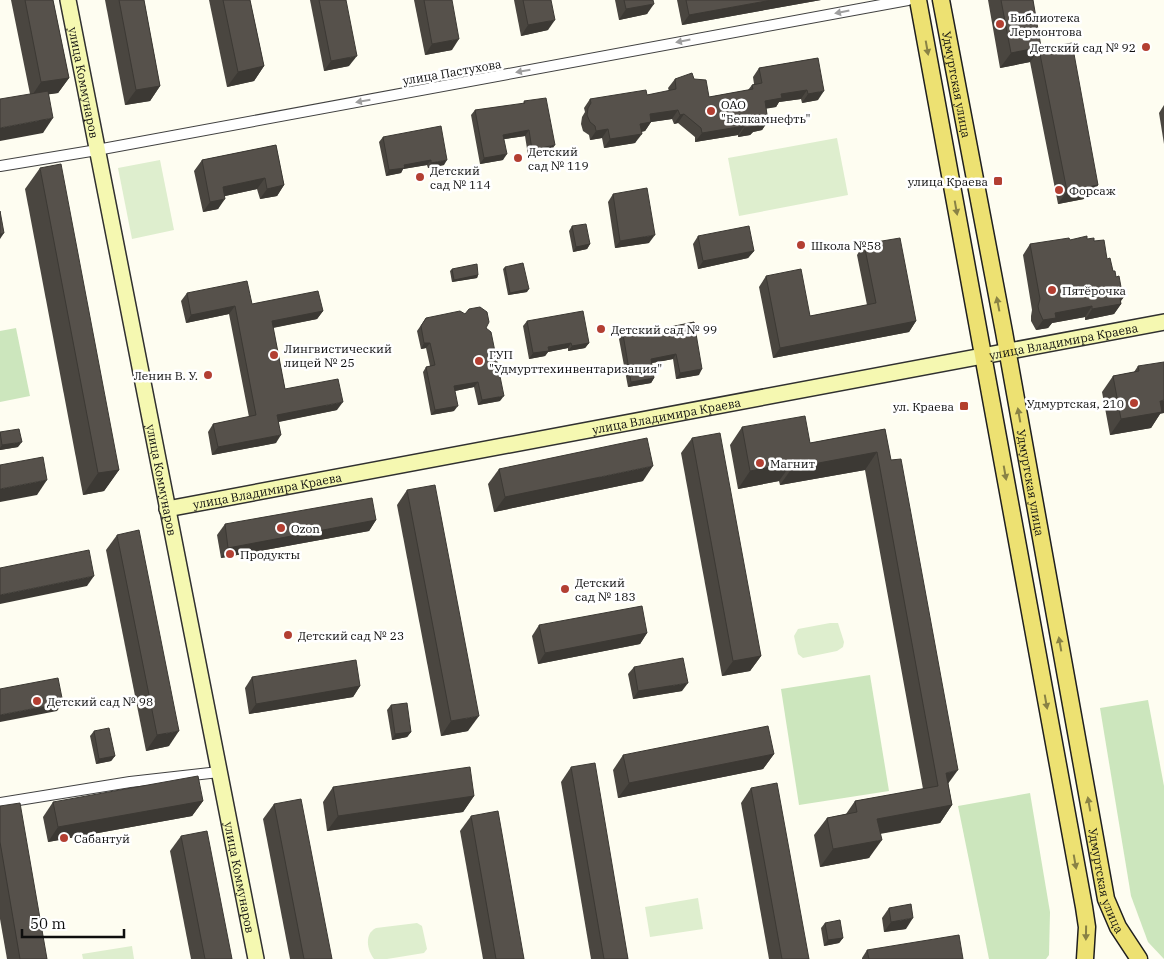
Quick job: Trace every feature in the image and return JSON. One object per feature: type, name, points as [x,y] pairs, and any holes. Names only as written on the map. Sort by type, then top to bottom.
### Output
[{"type":"main road","name":"Удмуртская улица","points":[[918,0],[1084,907],[1087,927],[1084,959]]},
{"type":"main road","name":"Удмуртская улица","points":[[942,0],[1106,899],[1118,927],[1139,959]]},
{"type":"street","name":"улица Коммунаров","points":[[68,0],[256,959]]},
{"type":"street","name":"улица Пастухова","points":[[0,166],[97,150],[908,0]]},
{"type":"street","name":"улица Владимира Краева","points":[[167,509],[1164,322]]},
{"type":"street","points":[[0,803],[130,782],[219,772]]},
{"type":"green space","points":[[837,138],[848,195],[739,216],[728,158]]},
{"type":"green space","points":[[160,160],[174,230],[132,239],[118,168]]},
{"type":"green space","points":[[16,328],[30,396],[0,402],[0,331]]},
{"type":"green space","points":[[838,623],[844,642],[843,647],[837,651],[803,658],[798,654],[794,636],[798,629]]},
{"type":"green space","points":[[870,675],[889,791],[799,805],[781,689]]},
{"type":"green space","points":[[1148,700],[1164,786],[1164,959],[1148,942],[1131,896],[1100,708]]},
{"type":"green space","points":[[1030,793],[1050,912],[1049,955],[1046,959],[989,959],[958,806]]},
{"type":"green space","points":[[698,898],[703,929],[650,937],[645,907]]},
{"type":"green space","points":[[417,923],[422,926],[427,949],[424,953],[387,959],[374,959],[368,947],[368,938],[372,931],[376,928]]},
{"type":"green space","points":[[132,946],[134,959],[83,959],[82,954]]},
{"type":"building","points":[[25,0],[53,0],[69,78],[41,82]]},
{"type":"building","points":[[119,0],[144,0],[160,86],[136,90]]},
{"type":"building","points":[[223,0],[250,0],[264,66],[238,72]]},
{"type":"building","points":[[319,0],[346,0],[357,56],[331,61]]},
{"type":"building","points":[[424,0],[452,0],[459,39],[432,44]]},
{"type":"building","points":[[523,0],[551,0],[555,20],[528,25]]},
{"type":"building","points":[[624,0],[653,0],[654,4],[626,9]]},
{"type":"building","points":[[686,0],[772,0],[689,15]]},
{"type":"building","points":[[1001,0],[1033,0],[1041,47],[1011,53]]},
{"type":"building","points":[[1072,43],[1098,185],[1067,191],[1039,49]]},
{"type":"building","points":[[818,58],[824,91],[808,94],[807,90],[781,94],[782,98],[765,101],[768,121],[756,123],[757,126],[744,128],[744,126],[702,133],[701,128],[684,114],[680,115],[678,110],[650,114],[651,122],[640,124],[642,134],[610,139],[608,129],[596,131],[595,126],[590,122],[587,115],[591,103],[590,99],[646,90],[647,95],[676,89],[675,79],[692,73],[694,79],[706,80],[709,97],[753,89],[752,85],[762,83],[759,68]]},
{"type":"building","points":[[48,91],[53,118],[0,128],[0,99]]},
{"type":"building","points":[[546,98],[555,145],[532,150],[529,130],[503,135],[507,154],[484,158],[475,110]]},
{"type":"building","points":[[441,126],[447,160],[431,163],[431,160],[404,165],[405,168],[389,170],[383,137]]},
{"type":"building","points":[[276,145],[284,185],[267,189],[265,178],[223,187],[225,199],[210,202],[202,160]]},
{"type":"building","points":[[61,164],[119,470],[98,473],[40,168]]},
{"type":"building","points":[[647,188],[655,235],[620,241],[613,194]]},
{"type":"building","points":[[0,211],[4,233],[0,234]]},
{"type":"building","points":[[586,224],[590,244],[576,247],[572,226]]},
{"type":"building","points":[[749,226],[754,251],[703,261],[698,236]]},
{"type":"building","points":[[1087,236],[1087,239],[1094,238],[1094,241],[1104,240],[1107,259],[1110,258],[1116,277],[1119,276],[1123,298],[1120,298],[1121,304],[1092,309],[1092,306],[1055,313],[1056,318],[1043,320],[1038,306],[1040,299],[1030,244],[1069,238],[1070,240]]},
{"type":"building","points":[[900,238],[916,321],[780,348],[766,276],[801,269],[810,316],[876,303],[864,244]]},
{"type":"building","points":[[523,263],[529,289],[510,293],[505,267]]},
{"type":"building","points":[[477,264],[478,275],[454,280],[452,269]]},
{"type":"building","points":[[247,281],[252,304],[318,291],[323,311],[272,321],[285,389],[338,379],[343,402],[277,415],[281,435],[218,447],[213,424],[256,415],[235,306],[191,315],[187,293]]},
{"type":"building","name":"ГУП \"Удмурттехинвентаризация\"","points":[[480,307],[487,312],[489,322],[486,328],[491,332],[504,396],[482,400],[478,382],[454,386],[458,406],[435,410],[426,367],[435,365],[430,343],[424,343],[421,326],[426,318],[460,311],[465,314],[469,309]]},
{"type":"building","points":[[583,311],[589,343],[572,346],[571,343],[548,347],[549,351],[533,353],[527,321]]},
{"type":"building","points":[[694,322],[702,369],[680,373],[676,354],[651,359],[654,378],[631,382],[623,334],[646,330],[646,332]]},
{"type":"building","points":[[1164,362],[1164,400],[1160,401],[1162,412],[1121,419],[1113,376],[1139,371],[1138,366]]},
{"type":"building","points":[[805,416],[810,443],[885,429],[891,460],[901,459],[958,770],[946,773],[952,805],[877,819],[882,840],[833,849],[827,818],[857,812],[855,801],[938,786],[877,452],[792,468],[792,463],[750,471],[742,427]]},
{"type":"building","points":[[19,429],[22,442],[2,445],[0,432]]},
{"type":"building","points":[[720,433],[761,656],[733,661],[692,438]]},
{"type":"building","points":[[647,438],[653,466],[505,497],[499,469]]},
{"type":"building","points":[[43,457],[47,480],[0,489],[0,465]]},
{"type":"building","points":[[435,485],[479,716],[451,721],[407,490]]},
{"type":"building","points":[[372,498],[376,520],[228,548],[225,524]]},
{"type":"building","points":[[139,530],[179,731],[157,735],[117,535]]},
{"type":"building","points":[[89,550],[94,576],[0,595],[0,568]]},
{"type":"building","points":[[642,606],[647,633],[545,653],[539,625]]},
{"type":"building","points":[[683,658],[688,683],[638,691],[634,667]]},
{"type":"building","points":[[356,660],[360,686],[256,704],[252,677]]},
{"type":"building","points":[[58,678],[63,703],[0,715],[0,689]]},
{"type":"building","points":[[407,703],[411,732],[395,734],[391,705]]},
{"type":"building","points":[[768,726],[774,754],[629,783],[623,755]]},
{"type":"building","points":[[109,728],[115,756],[99,759],[94,731]]},
{"type":"building","points":[[595,763],[628,959],[604,959],[571,767]]},
{"type":"building","points":[[470,767],[474,796],[338,816],[333,787]]},
{"type":"building","points":[[198,776],[203,801],[58,827],[53,802]]},
{"type":"building","points":[[777,783],[809,959],[782,959],[751,788]]},
{"type":"building","points":[[301,799],[332,959],[304,959],[274,804]]},
{"type":"building","points":[[20,803],[47,959],[20,959],[0,842],[0,806]]},
{"type":"building","points":[[498,811],[524,959],[496,959],[471,816]]},
{"type":"building","points":[[207,831],[232,959],[205,959],[181,836]]},
{"type":"building","points":[[911,904],[913,918],[891,922],[889,908]]},
{"type":"building","points":[[840,920],[843,938],[828,940],[825,923]]},
{"type":"building","points":[[959,935],[963,959],[869,959],[867,950]]},
{"type":"place","name":"Библиотека Лермонтова","points":[[1000,24]]},
{"type":"place","name":"Детский сад № 92","points":[[1146,47]]},
{"type":"place","name":"ОАО \"Белкамнефть\"","points":[[711,111]]},
{"type":"place","name":"Детский сад № 119","points":[[518,158]]},
{"type":"place","name":"Детский сад № 114","points":[[420,177]]},
{"type":"place","name":"улица Краева","points":[[998,181]]},
{"type":"place","name":"Форсаж","points":[[1059,190]]},
{"type":"place","name":"Школа №58","points":[[801,245]]},
{"type":"place","name":"Пятёрочка","points":[[1052,290]]},
{"type":"place","name":"Детский сад № 99","points":[[601,329]]},
{"type":"place","name":"Лингвистический лицей № 25","points":[[274,355]]},
{"type":"place","name":"ГУП \"Удмурттехинвентаризация\"","points":[[479,361]]},
{"type":"place","name":"Ленин В. У.","points":[[208,375]]},
{"type":"place","name":"Удмуртская, 210","points":[[1134,403]]},
{"type":"place","name":"ул. Краева","points":[[964,406]]},
{"type":"place","name":"Магнит","points":[[760,463]]},
{"type":"place","name":"Ozon","points":[[281,528]]},
{"type":"place","name":"Продукты","points":[[230,554]]},
{"type":"place","name":"Детский сад № 183","points":[[565,589]]},
{"type":"place","name":"Детский сад № 23","points":[[288,635]]},
{"type":"place","name":"Детский сад № 98","points":[[37,701]]},
{"type":"place","name":"Сабантуй","points":[[64,838]]}]
